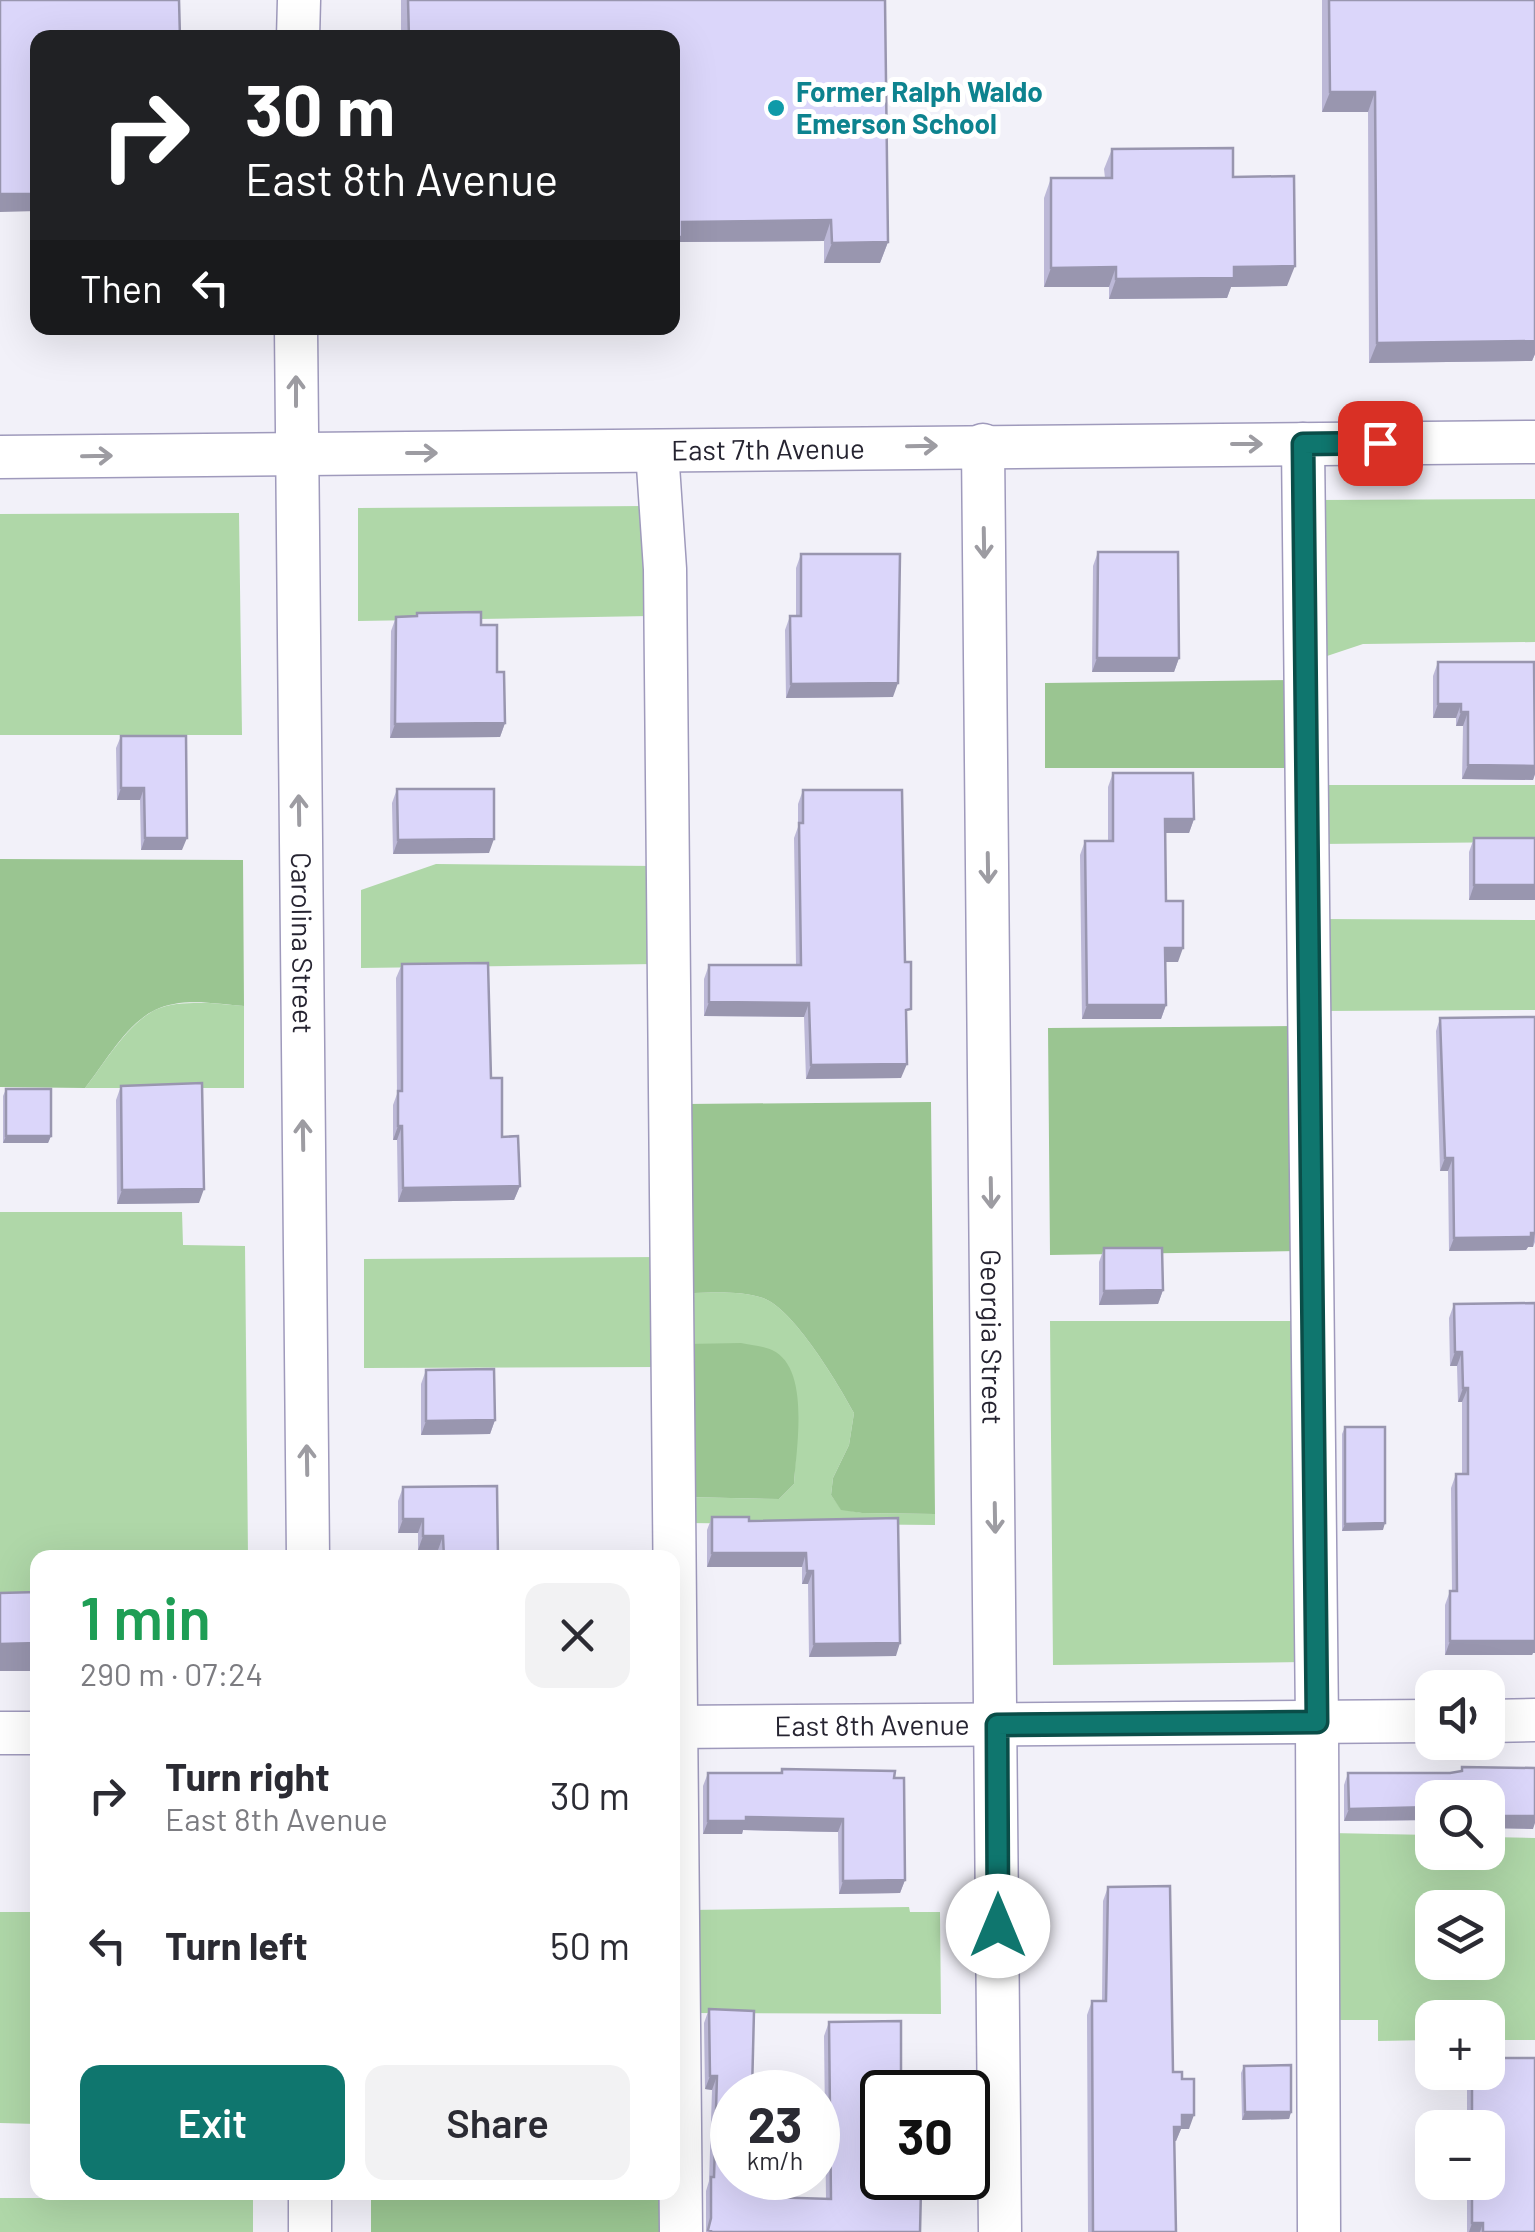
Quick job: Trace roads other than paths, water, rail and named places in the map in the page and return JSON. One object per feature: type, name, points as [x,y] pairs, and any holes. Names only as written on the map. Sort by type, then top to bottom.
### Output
[{"type":"street","points":[[298,30],[299,0]]},
{"type":"street","name":"Carolina Street","points":[[296,335],[308,1550]]},
{"type":"street","name":"East 7th Avenue","points":[[0,456],[1535,442]]},
{"type":"street","points":[[1303,444],[1319,2232]]},
{"type":"street","name":"Georgia Street","points":[[983,445],[1000,2232]]},
{"type":"street","points":[[657,452],[664,569],[673,1550]]},
{"type":"street","points":[[1505,1720],[1535,1720]]},
{"type":"street","name":"East 8th Avenue","points":[[680,1727],[1415,1721]]},
{"type":"street","points":[[0,1733],[30,1733]]},
{"type":"street","points":[[680,2148],[681,2232]]},
{"type":"street","points":[[310,2200],[310,2232]]},
{"type":"place","name":"Former Ralph Waldo Emerson School","points":[[776,108]]}]
